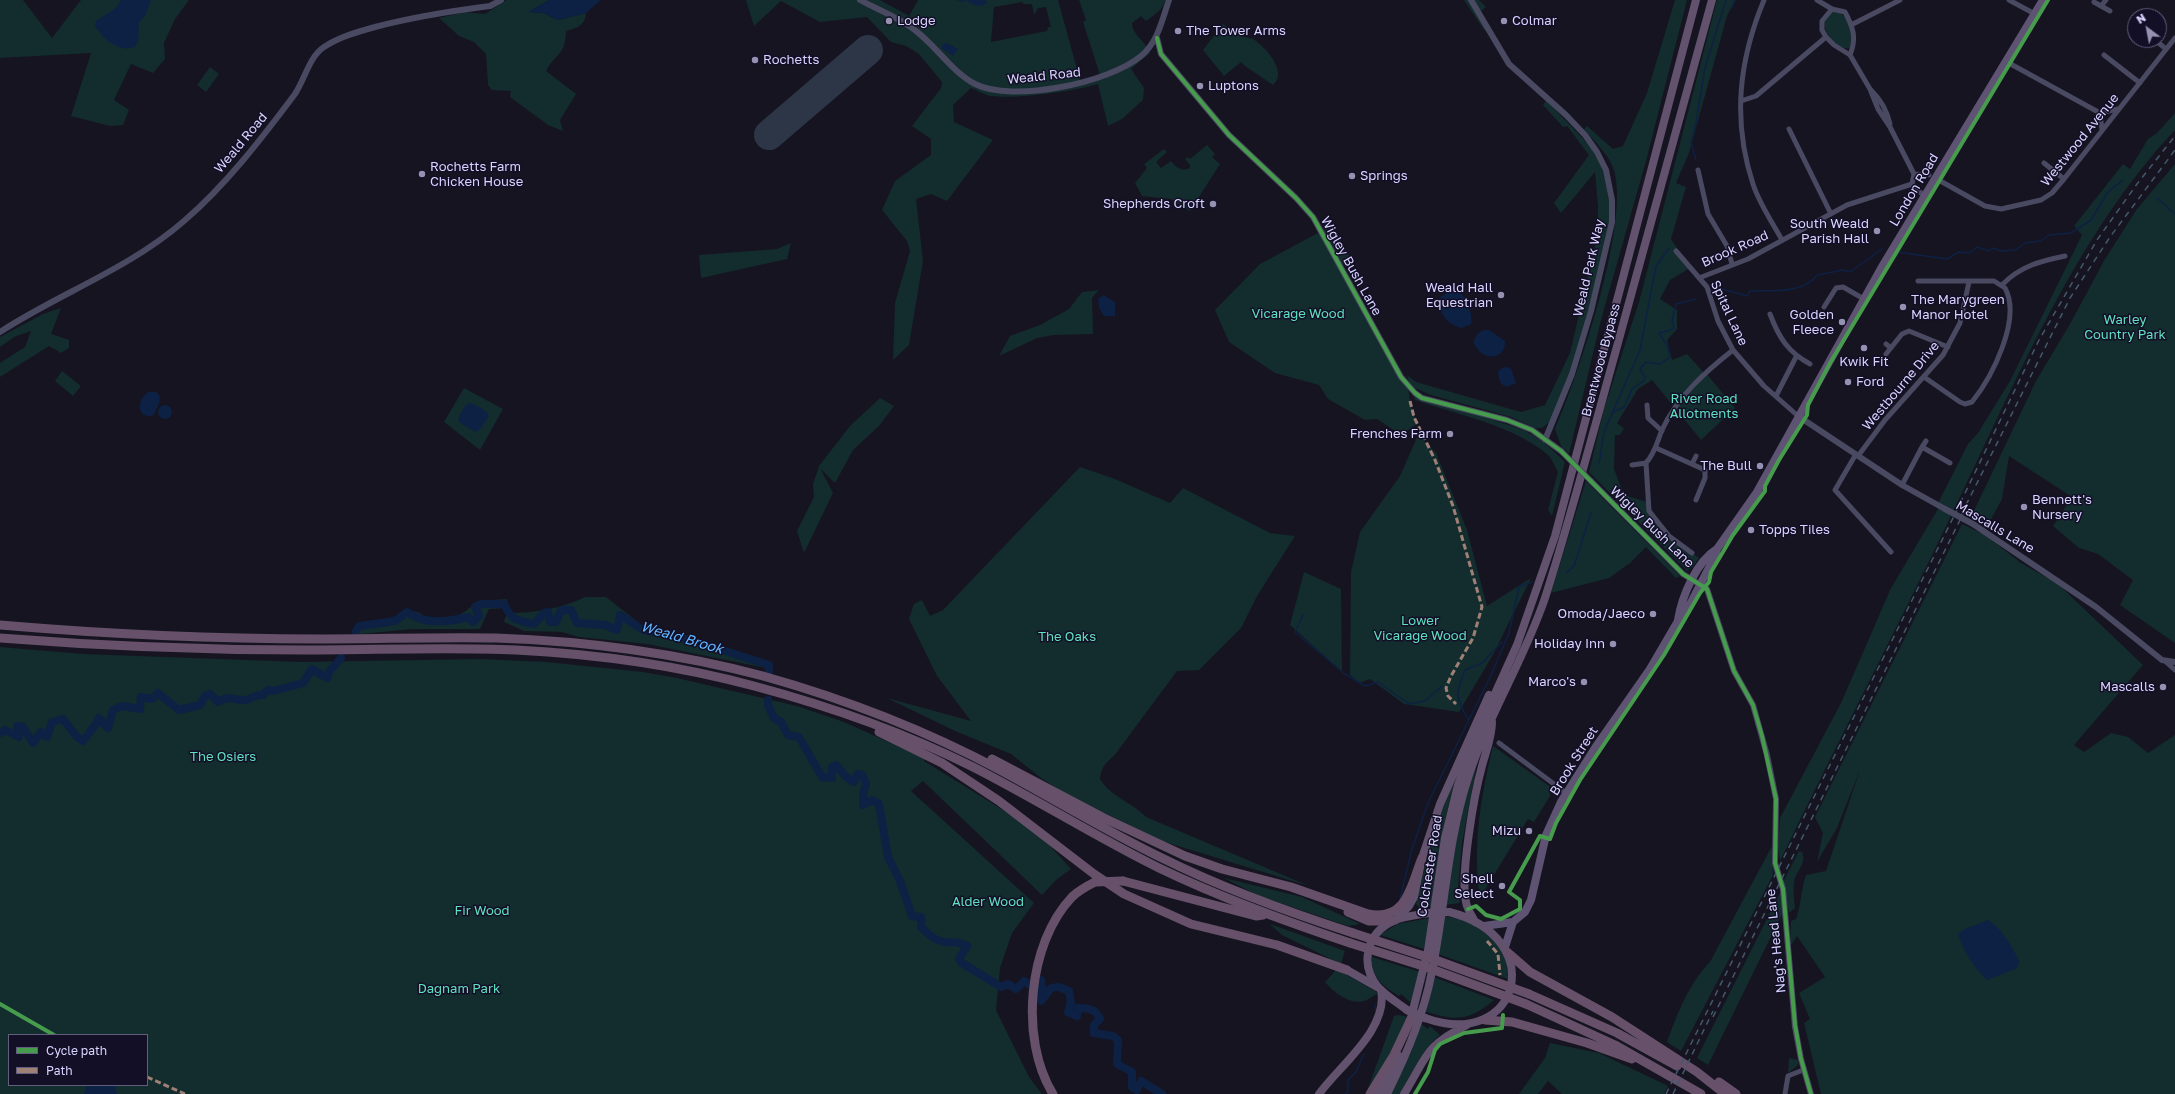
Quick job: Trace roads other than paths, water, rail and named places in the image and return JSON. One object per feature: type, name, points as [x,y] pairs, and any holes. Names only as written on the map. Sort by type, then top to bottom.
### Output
[{"type":"highway","name":"Brentwood Bypass","points":[[1517,645],[1555,536],[1696,0]]},
{"type":"highway","name":"Brentwood Bypass","points":[[1492,719],[1526,647],[1548,588],[1586,461],[1712,0]]},
{"type":"highway","points":[[0,625],[97,632],[252,638],[474,638],[570,642],[642,651],[712,664],[799,687],[866,710],[912,728],[977,758],[1145,850],[1216,883],[1289,912],[1430,958],[1529,994],[1628,1038],[1724,1094]]},
{"type":"highway","points":[[0,638],[206,649],[467,649],[578,655],[652,664],[713,676],[785,694],[904,735],[954,758],[1159,868],[1211,892],[1268,914],[1442,973],[1526,1004],[1594,1034],[1650,1063],[1701,1094]]},
{"type":"highway","points":[[1076,812],[1171,852],[1222,869],[1291,887],[1368,914],[1377,915],[1390,913],[1400,906],[1409,895],[1440,804],[1464,746],[1499,675],[1517,645]]},
{"type":"highway","name":"Colchester Road","points":[[1379,1094],[1397,1057],[1411,1019],[1427,958],[1445,838],[1458,785],[1479,729],[1517,645]]},
{"type":"highway","points":[[866,710],[895,716],[956,741],[1015,770],[1104,818],[1185,856]]},
{"type":"highway","points":[[1475,922],[1467,906],[1465,896],[1467,859],[1477,786],[1492,732],[1492,719]]},
{"type":"highway","name":"Colchester Road","points":[[1388,1094],[1411,1043],[1428,990],[1439,932],[1456,819],[1473,764],[1492,719]]},
{"type":"highway","points":[[864,721],[877,731],[942,764],[999,801],[1094,874],[1124,894],[1191,924],[1277,945],[1347,970],[1380,989],[1408,1010],[1435,1022],[1468,1025]]},
{"type":"highway","points":[[1319,1094],[1367,1038],[1382,1006],[1380,989],[1368,966],[1368,949],[1376,933],[1394,920],[1409,906],[1414,897],[1422,858]]},
{"type":"highway","points":[[1053,1094],[1042,1069],[1036,1048],[1032,1012],[1034,992],[1039,960],[1049,930],[1073,896],[1095,882],[1123,881],[1256,916],[1268,914]]},
{"type":"highway","points":[[1326,899],[1365,920],[1377,923],[1430,913],[1449,912],[1484,926],[1506,950],[1530,972],[1644,1034],[1736,1094]]},
{"type":"highway","points":[[1485,1020],[1499,1008],[1508,991],[1512,971],[1506,950]]},
{"type":"highway","points":[[1612,1017],[1697,1072],[1724,1094]]},
{"type":"highway","points":[[1370,1094],[1394,1055],[1411,1019]]},
{"type":"highway","points":[[1404,1094],[1431,1048],[1447,1035],[1468,1025],[1485,1020],[1512,1022],[1650,1063]]},
{"type":"main road","name":"London Road","points":[[1798,416],[1864,298],[1924,196],[1932,177],[2007,62],[2043,0]]},
{"type":"main road","name":"Brook Street","points":[[1678,621],[1679,612],[1692,580],[1710,554],[1717,549],[1756,492],[1798,416]]},
{"type":"main road","name":"Brook Street","points":[[1506,950],[1513,922],[1525,912],[1531,900],[1546,835],[1566,793],[1650,669],[1678,621],[1685,614],[1716,556],[1717,549]]},
{"type":"main road","points":[[1484,926],[1513,922]]},
{"type":"street","name":"Weald Road","points":[[0,332],[55,299],[120,266],[187,219],[209,198],[287,104],[300,85],[316,54],[323,48],[345,36],[412,17],[490,6],[501,0]]},
{"type":"street","name":"Weald Road","points":[[860,0],[916,31],[975,83],[996,91],[1024,91],[1089,82],[1110,74],[1141,56],[1157,38],[1169,0]]},
{"type":"street","name":"Weald Park Way","points":[[1471,0],[1509,64],[1566,115],[1585,135],[1597,152],[1606,170],[1612,200],[1612,222],[1590,311],[1570,380],[1545,440]]},
{"type":"street","points":[[1764,0],[1746,50],[1741,83],[1741,101],[1745,150],[1753,184],[1782,240]]},
{"type":"street","points":[[1851,24],[1900,0]]},
{"type":"street","points":[[2009,0],[2035,14]]},
{"type":"street","points":[[2101,6],[2106,0]]},
{"type":"street","points":[[1819,1],[1832,9],[1845,12],[1851,24],[1854,37],[1850,55]]},
{"type":"street","points":[[2094,2],[2110,11]]},
{"type":"street","points":[[1832,9],[1822,21],[1822,30],[1826,37],[1834,45],[1850,55],[1870,89],[1879,98],[1887,113],[1890,127],[1914,174],[1912,184],[1924,196]]},
{"type":"street","points":[[1741,101],[1756,96],[1826,37]]},
{"type":"street","points":[[1145,51],[1159,51],[1157,38]]},
{"type":"street","name":"Westwood Avenue","points":[[1932,177],[1984,206],[2001,209],[2042,200],[2052,193],[2064,179],[2175,38]]},
{"type":"street","name":"Wigley Bush Lane","points":[[1159,51],[1229,135],[1296,198],[1313,217],[1401,377],[1415,394],[1422,398],[1507,420],[1532,430],[1561,451],[1681,572],[1700,584]]},
{"type":"street","points":[[2104,55],[2140,83]]},
{"type":"street","points":[[2007,62],[2100,113],[2119,109]]},
{"type":"street","points":[[2100,113],[2102,130]]},
{"type":"street","points":[[1789,129],[1831,214]]},
{"type":"street","points":[[2044,163],[2064,179]]},
{"type":"street","points":[[1698,170],[1708,214],[1727,246],[1732,264]]},
{"type":"street","points":[[1914,174],[1932,177]]},
{"type":"street","name":"Brook Road","points":[[1699,278],[1748,259],[1856,201],[1912,184]]},
{"type":"street","name":"Spital Lane","points":[[1676,251],[1707,288],[1718,321],[1733,350],[1752,373],[1798,416]]},
{"type":"street","points":[[2002,285],[2023,268],[2065,256]]},
{"type":"street","points":[[1918,280],[1969,282],[1994,281],[2002,285],[2010,298],[2009,322],[1996,361],[1972,402],[1965,404],[1960,402],[1924,377]]},
{"type":"street","name":"Westbourne Drive","points":[[1891,552],[1835,490],[1857,455],[1948,347],[1960,323],[1969,282]]},
{"type":"street","points":[[1824,307],[1836,288],[1843,287],[1864,298]]},
{"type":"street","points":[[1770,314],[1780,336],[1796,357],[1810,364]]},
{"type":"street","points":[[1886,354],[1902,334],[1909,331],[1948,347]]},
{"type":"street","points":[[1886,344],[1891,348]]},
{"type":"street","points":[[1692,553],[1669,536],[1649,511],[1646,463],[1656,448],[1662,431],[1697,380],[1733,350]]},
{"type":"street","points":[[1776,396],[1796,357]]},
{"type":"street","points":[[1647,405],[1648,418],[1662,431]]},
{"type":"street","name":"Mascalls Lane","points":[[1798,416],[1902,485],[1973,524],[2096,607],[2152,653],[2166,661],[2175,662]]},
{"type":"street","points":[[1902,485],[1926,441]]},
{"type":"street","points":[[1922,447],[1950,463]]},
{"type":"street","points":[[1656,448],[1705,470],[1706,473],[1696,500]]},
{"type":"street","points":[[1692,464],[1696,456]]},
{"type":"street","points":[[1632,465],[1646,463]]},
{"type":"street","name":"Nag's Head Lane","points":[[1700,584],[1708,592],[1734,671],[1753,705],[1769,765],[1776,806],[1775,864],[1783,889],[1795,1025],[1803,1070],[1811,1094]]},
{"type":"street","points":[[2166,661],[2175,670]]},
{"type":"street","points":[[1499,743],[1566,793]]},
{"type":"street","points":[[1785,1094],[1788,1076],[1803,1070]]},
{"type":"water","points":[[121,0],[151,0],[145,16],[139,22],[138,41],[135,47],[123,48],[112,44],[102,36],[95,26],[96,21],[116,8]]},
{"type":"water","points":[[549,0],[601,0],[586,13],[558,20],[543,13],[528,12]]},
{"type":"water","points":[[965,0],[985,0],[987,3],[978,6]]},
{"type":"water","points":[[947,43],[958,49],[953,56],[941,48],[943,44]]},
{"type":"water","points":[[1456,286],[1465,299],[1472,319],[1471,324],[1462,328],[1449,322],[1435,301]]},
{"type":"water","points":[[1103,295],[1115,302],[1115,316],[1104,316],[1099,308],[1098,299]]},
{"type":"water","points":[[1484,330],[1489,330],[1505,341],[1502,352],[1498,355],[1488,356],[1482,354],[1473,342],[1478,333]]},
{"type":"water","points":[[1507,367],[1511,369],[1516,383],[1507,387],[1502,385],[1498,372],[1502,368]]},
{"type":"water","points":[[148,392],[156,392],[160,397],[160,400],[154,415],[145,416],[140,410],[140,406],[143,397]]},
{"type":"water","points":[[470,403],[483,409],[489,415],[482,427],[476,432],[460,423],[458,419],[465,406]]},
{"type":"water","points":[[162,405],[168,405],[172,409],[172,415],[168,419],[162,419],[158,415],[158,409]]},
{"type":"water","points":[[1988,920],[1998,928],[2006,938],[2019,961],[2017,968],[1987,980],[1970,958],[1958,934],[1965,929]]},
{"type":"water","points":[[87,1086],[115,1086],[117,1094],[84,1094]]},
{"type":"waterway","points":[[1696,160],[1691,142],[1696,123],[1705,68],[1726,0]]},
{"type":"waterway","points":[[1732,8],[1735,0]]},
{"type":"waterway","points":[[1897,252],[1947,259],[1959,252],[1969,253],[1977,247],[1989,251],[1993,248],[2001,251],[2015,250],[2025,243],[2040,241],[2049,235],[2071,233],[2091,220],[2108,192],[2123,180]]},
{"type":"waterway","points":[[2157,198],[2175,214]]},
{"type":"waterway","points":[[1599,464],[1604,432],[1640,350],[1656,266],[1669,248]]},
{"type":"waterway","points":[[1715,287],[1747,296],[1750,291],[1777,291],[1796,288],[1811,281],[1817,275],[1843,270],[1850,272],[1882,249]]},
{"type":"waterway","points":[[1613,412],[1624,407],[1632,389],[1645,380],[1645,377],[1640,369],[1646,362],[1660,364],[1670,357],[1668,347],[1659,333],[1674,329],[1672,320],[1676,304],[1696,299]]},
{"type":"waterway","points":[[1566,573],[1574,566],[1591,513]]},
{"type":"waterway","points":[[1400,899],[1412,849],[1428,803],[1492,673],[1509,633],[1519,587],[1532,582]]},
{"type":"waterway","name":"Weald Brook","points":[[356,631],[359,626],[395,621],[407,612],[429,621],[445,621],[468,617],[473,622],[479,616],[475,607],[482,604],[504,604],[512,617],[523,622],[534,624],[544,613],[548,612],[550,622],[556,622],[561,610],[571,610],[577,623],[605,625],[617,630],[620,615],[643,630],[694,641],[769,665],[769,671]]},
{"type":"waterway","points":[[1303,615],[1295,632],[1345,674],[1365,686],[1378,682],[1409,704],[1425,701],[1442,686]]},
{"type":"waterway","points":[[1468,719],[1458,695],[1459,685],[1465,670],[1482,663],[1502,642]]},
{"type":"waterway","name":"Weald Brook","points":[[0,733],[5,730],[19,737],[17,726],[23,727],[33,743],[41,732],[47,737],[52,722],[63,719],[76,736],[83,741],[99,718],[108,728],[113,710],[122,706],[140,709],[141,697],[152,699],[158,693],[179,710],[200,705],[205,696],[210,694],[218,702],[226,698],[245,700],[257,695],[263,695],[268,690],[273,691],[303,683],[312,669],[327,678],[329,672],[341,658]]},
{"type":"waterway","name":"Weald Brook","points":[[768,700],[768,705],[774,718],[781,722],[788,735],[799,737],[822,777],[832,778],[832,767],[836,765],[846,777],[854,782],[857,774],[862,775],[866,783],[863,795],[863,805],[872,800],[879,804],[888,857],[900,881],[912,916],[921,917],[921,927],[938,940],[964,944],[967,946],[959,959],[962,963],[1001,987],[1008,984],[1016,989],[1024,981],[1030,985],[1041,980],[1042,987],[1036,995],[1041,1001],[1051,988],[1059,987],[1069,991],[1071,1003],[1068,1012],[1077,1016],[1078,1008],[1094,1011],[1100,1019],[1094,1025],[1094,1033],[1113,1036],[1118,1040],[1117,1064],[1132,1072],[1132,1087],[1137,1090],[1141,1081],[1162,1094]]},
{"type":"waterway","points":[[1375,1005],[1376,1013]]},
{"type":"waterway","points":[[1345,1094],[1348,1091],[1348,1080],[1356,1072],[1364,1054]]},
{"type":"railway","points":[[1666,1094],[1952,520],[2039,340],[2097,240],[2137,184],[2175,136]]},
{"type":"railway","points":[[1961,515],[2070,298],[2110,237],[2175,150]]},
{"type":"railway","points":[[1713,1017],[1964,512]]},
{"type":"railway","points":[[1673,1094],[1713,1011]]},
{"type":"place","name":"Lodge","points":[[889,21]]},
{"type":"place","name":"Colmar","points":[[1504,21]]},
{"type":"place","name":"The Tower Arms","points":[[1178,31]]},
{"type":"place","name":"Rochetts","points":[[755,60]]},
{"type":"place","name":"Luptons","points":[[1200,86]]},
{"type":"place","name":"Rochetts Farm Chicken House","points":[[422,174]]},
{"type":"place","name":"Springs","points":[[1352,176]]},
{"type":"place","name":"Shepherds Croft","points":[[1213,204]]},
{"type":"place","name":"South Weald Parish Hall","points":[[1877,231]]},
{"type":"place","name":"Weald Hall Equestrian","points":[[1501,295]]},
{"type":"place","name":"The Marygreen Manor Hotel","points":[[1903,307]]},
{"type":"place","name":"Golden Fleece","points":[[1842,322]]},
{"type":"place","name":"Kwik Fit","points":[[1864,348]]},
{"type":"place","name":"Ford","points":[[1848,382]]},
{"type":"place","name":"Frenches Farm","points":[[1450,434]]},
{"type":"place","name":"The Bull","points":[[1760,466]]},
{"type":"place","name":"Bennett's Nursery","points":[[2024,507]]},
{"type":"place","name":"Topps Tiles","points":[[1751,530]]},
{"type":"place","name":"Omoda/Jaeco","points":[[1653,614]]},
{"type":"place","name":"Holiday Inn","points":[[1613,644]]},
{"type":"place","name":"Marco's","points":[[1584,682]]},
{"type":"place","name":"Mascalls","points":[[2163,687]]},
{"type":"place","name":"Mizu","points":[[1529,831]]},
{"type":"place","name":"Shell Select","points":[[1502,886]]},
{"type":"park label","name":"Vicarage Wood","points":[[1298,314]]},
{"type":"park label","name":"Warley Country Park","points":[[2125,328]]},
{"type":"park label","name":"River Road Allotments","points":[[1704,406]]},
{"type":"park label","name":"Lower Vicarage Wood","points":[[1420,628]]},
{"type":"park label","name":"The Oaks","points":[[1067,637]]},
{"type":"park label","name":"The Osiers","points":[[223,757]]},
{"type":"park label","name":"Alder Wood","points":[[988,902]]},
{"type":"park label","name":"Fir Wood","points":[[482,911]]},
{"type":"park label","name":"Dagnam Park","points":[[459,989]]}]
